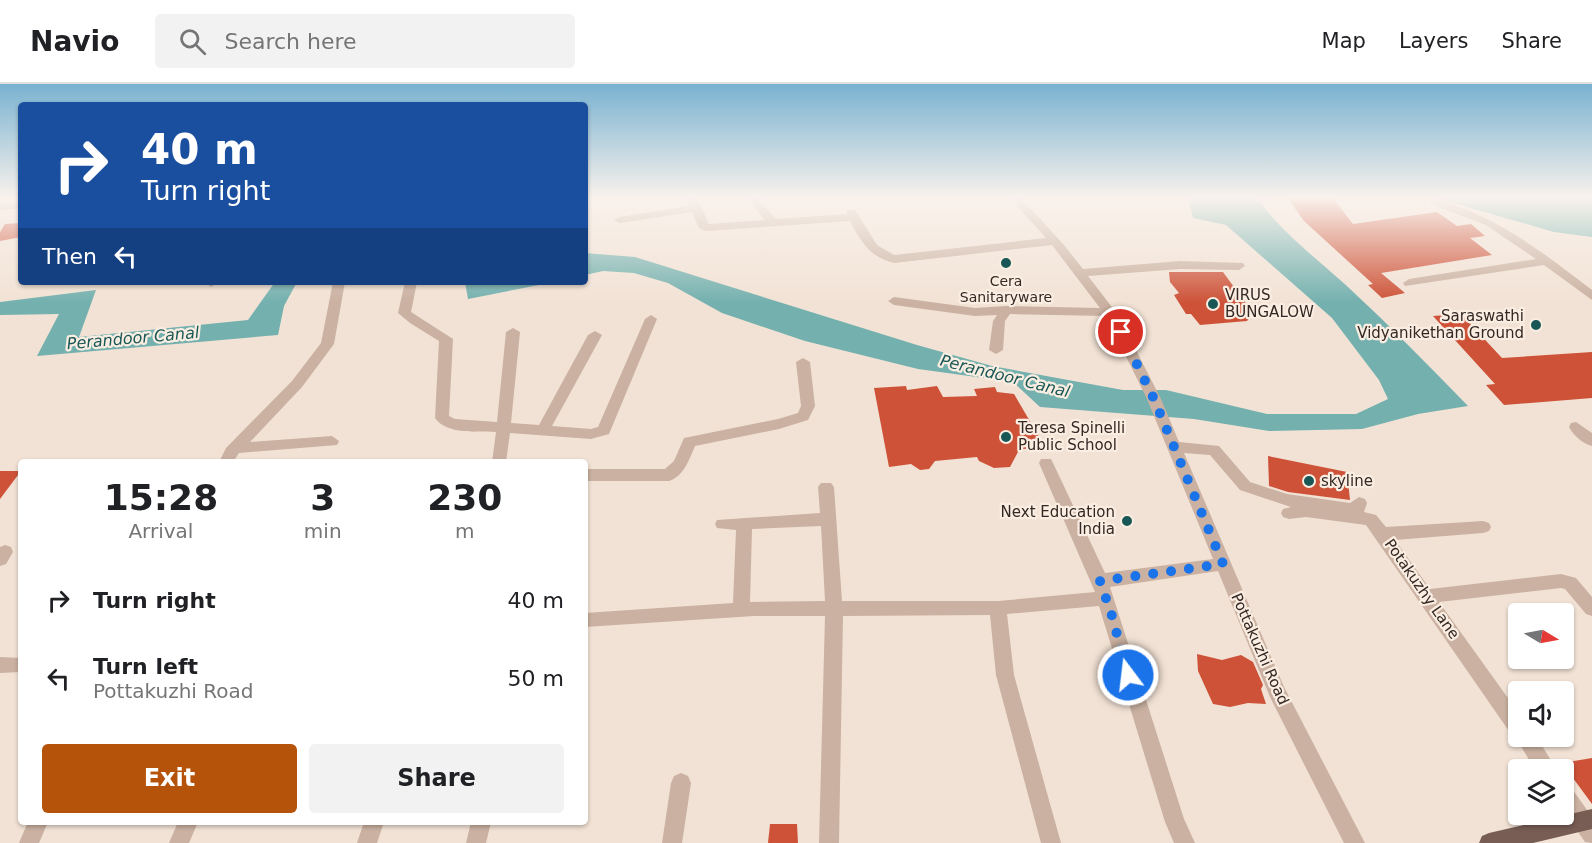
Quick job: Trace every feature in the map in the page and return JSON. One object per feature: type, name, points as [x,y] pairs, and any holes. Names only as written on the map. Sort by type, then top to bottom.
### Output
[{"type":"main road","points":[[1489,843],[1589,825]]},
{"type":"street","points":[[863,232],[875,253],[884,258],[894,259],[1054,241]]},
{"type":"street","name":"Pottakuzhi Road","points":[[1046,232],[1110,312],[1162,419],[1277,691],[1355,843]]},
{"type":"street","points":[[1506,232],[1522,242],[1592,296]]},
{"type":"street","points":[[1409,283],[1545,261]]},
{"type":"street","points":[[1080,273],[1180,265],[1239,266]]},
{"type":"street","points":[[231,454],[297,384],[327,344],[338,285]]},
{"type":"street","points":[[411,285],[404,313],[416,323],[446,339],[447,356],[442,418],[452,424],[591,434],[604,430],[651,319]]},
{"type":"street","points":[[894,301],[975,312],[1006,310],[1110,312]]},
{"type":"street","points":[[996,350],[999,321],[1006,310]]},
{"type":"street","points":[[499,459],[513,332]]},
{"type":"street","points":[[543,430],[595,335]]},
{"type":"street","points":[[588,475],[669,475],[680,464],[689,442],[779,424],[803,416],[808,406],[802,362]]},
{"type":"street","points":[[1576,427],[1592,441]]},
{"type":"street","points":[[231,454],[332,441]]},
{"type":"street","points":[[1174,447],[1214,450],[1245,486],[1286,500],[1350,509],[1359,508],[1359,503]]},
{"type":"street","points":[[1046,463],[1103,589],[1175,822],[1185,843]]},
{"type":"street","points":[[826,487],[834,609],[829,843]]},
{"type":"street","name":"Potakuzhy Lane","points":[[1289,513],[1306,511],[1370,519],[1427,596],[1508,713]]},
{"type":"street","points":[[723,524],[828,519]]},
{"type":"street","points":[[741,610],[744,524]]},
{"type":"street","points":[[1383,534],[1483,527]]},
{"type":"street","points":[[588,620],[741,610],[998,608],[1223,564]]},
{"type":"street","points":[[1427,596],[1561,581],[1569,583],[1592,609]]},
{"type":"street","points":[[998,608],[1005,675],[1051,843]]},
{"type":"street","points":[[0,664],[18,665]]},
{"type":"street","points":[[672,843],[681,783]]},
{"type":"street","points":[[1574,807],[1589,825]]},
{"type":"street","points":[[29,843],[37,825]]},
{"type":"street","points":[[179,843],[187,825]]},
{"type":"street","points":[[367,843],[373,825]]},
{"type":"street","points":[[476,843],[480,825]]},
{"type":"water","name":"Perandoor Canal","points":[[1234,232],[1286,232],[1364,302],[1468,406],[1418,414],[1362,429],[1269,431],[1194,419],[1040,407],[1013,382],[918,369],[805,341],[722,313],[668,283],[634,273],[603,271],[588,274],[588,253],[635,257],[917,345],[992,366],[1123,390],[1166,390],[1267,414],[1356,414],[1388,399],[1379,380],[1332,318]]},
{"type":"water","points":[[1557,232],[1592,232],[1592,237]]},
{"type":"water","name":"Perandoor Canal","points":[[273,285],[295,285],[284,306],[278,335],[37,356],[59,314],[0,315],[0,302],[96,290],[79,337],[248,320]]},
{"type":"water","points":[[466,285],[539,285],[468,299]]},
{"type":"building","points":[[0,232],[18,232],[18,238],[0,241]]},
{"type":"building","points":[[1317,232],[1481,232],[1485,236],[1470,238],[1492,255],[1381,273],[1405,293],[1382,298],[1368,285],[1373,284]]},
{"type":"building","name":"VIRUS BUNGALOW","points":[[1169,272],[1223,272],[1253,313],[1247,321],[1200,325],[1191,314],[1186,314],[1174,295],[1179,293],[1170,282]]},
{"type":"building","points":[[1461,314],[1502,358],[1592,352],[1592,398],[1504,405],[1486,385],[1495,384],[1433,316]]},
{"type":"building","points":[[906,386],[907,390],[937,386],[943,397],[977,396],[974,389],[995,387],[997,392],[1014,394],[1044,445],[1019,450],[1010,467],[994,468],[979,461],[977,457],[935,461],[929,469],[920,470],[911,464],[889,467],[874,388]]},
{"type":"building","name":"skyline","points":[[1268,456],[1347,472],[1350,500],[1288,492],[1269,486]]},
{"type":"building","points":[[0,471],[18,471],[18,475],[0,499]]},
{"type":"building","points":[[1197,654],[1222,660],[1241,655],[1253,662],[1263,685],[1261,689],[1266,704],[1248,703],[1230,707],[1213,704],[1198,671]]},
{"type":"building","points":[[1592,758],[1592,804],[1574,779],[1574,761]]},
{"type":"building","points":[[770,824],[797,824],[798,843],[768,843]]},
{"type":"place","name":"Cera Sanitaryware","points":[[1006,263]]},
{"type":"place","name":"VIRUS BUNGALOW","points":[[1213,304]]},
{"type":"place","name":"Saraswathi Vidyanikethan Ground","points":[[1536,325]]},
{"type":"place","name":"Teresa Spinelli Public School","points":[[1006,437]]},
{"type":"place","name":"skyline","points":[[1309,481]]},
{"type":"place","name":"Next Education India","points":[[1127,521]]},
{"type":"route","points":[[1121,332],[1154,399],[1223,564],[1100,581],[1128,675]]}]
